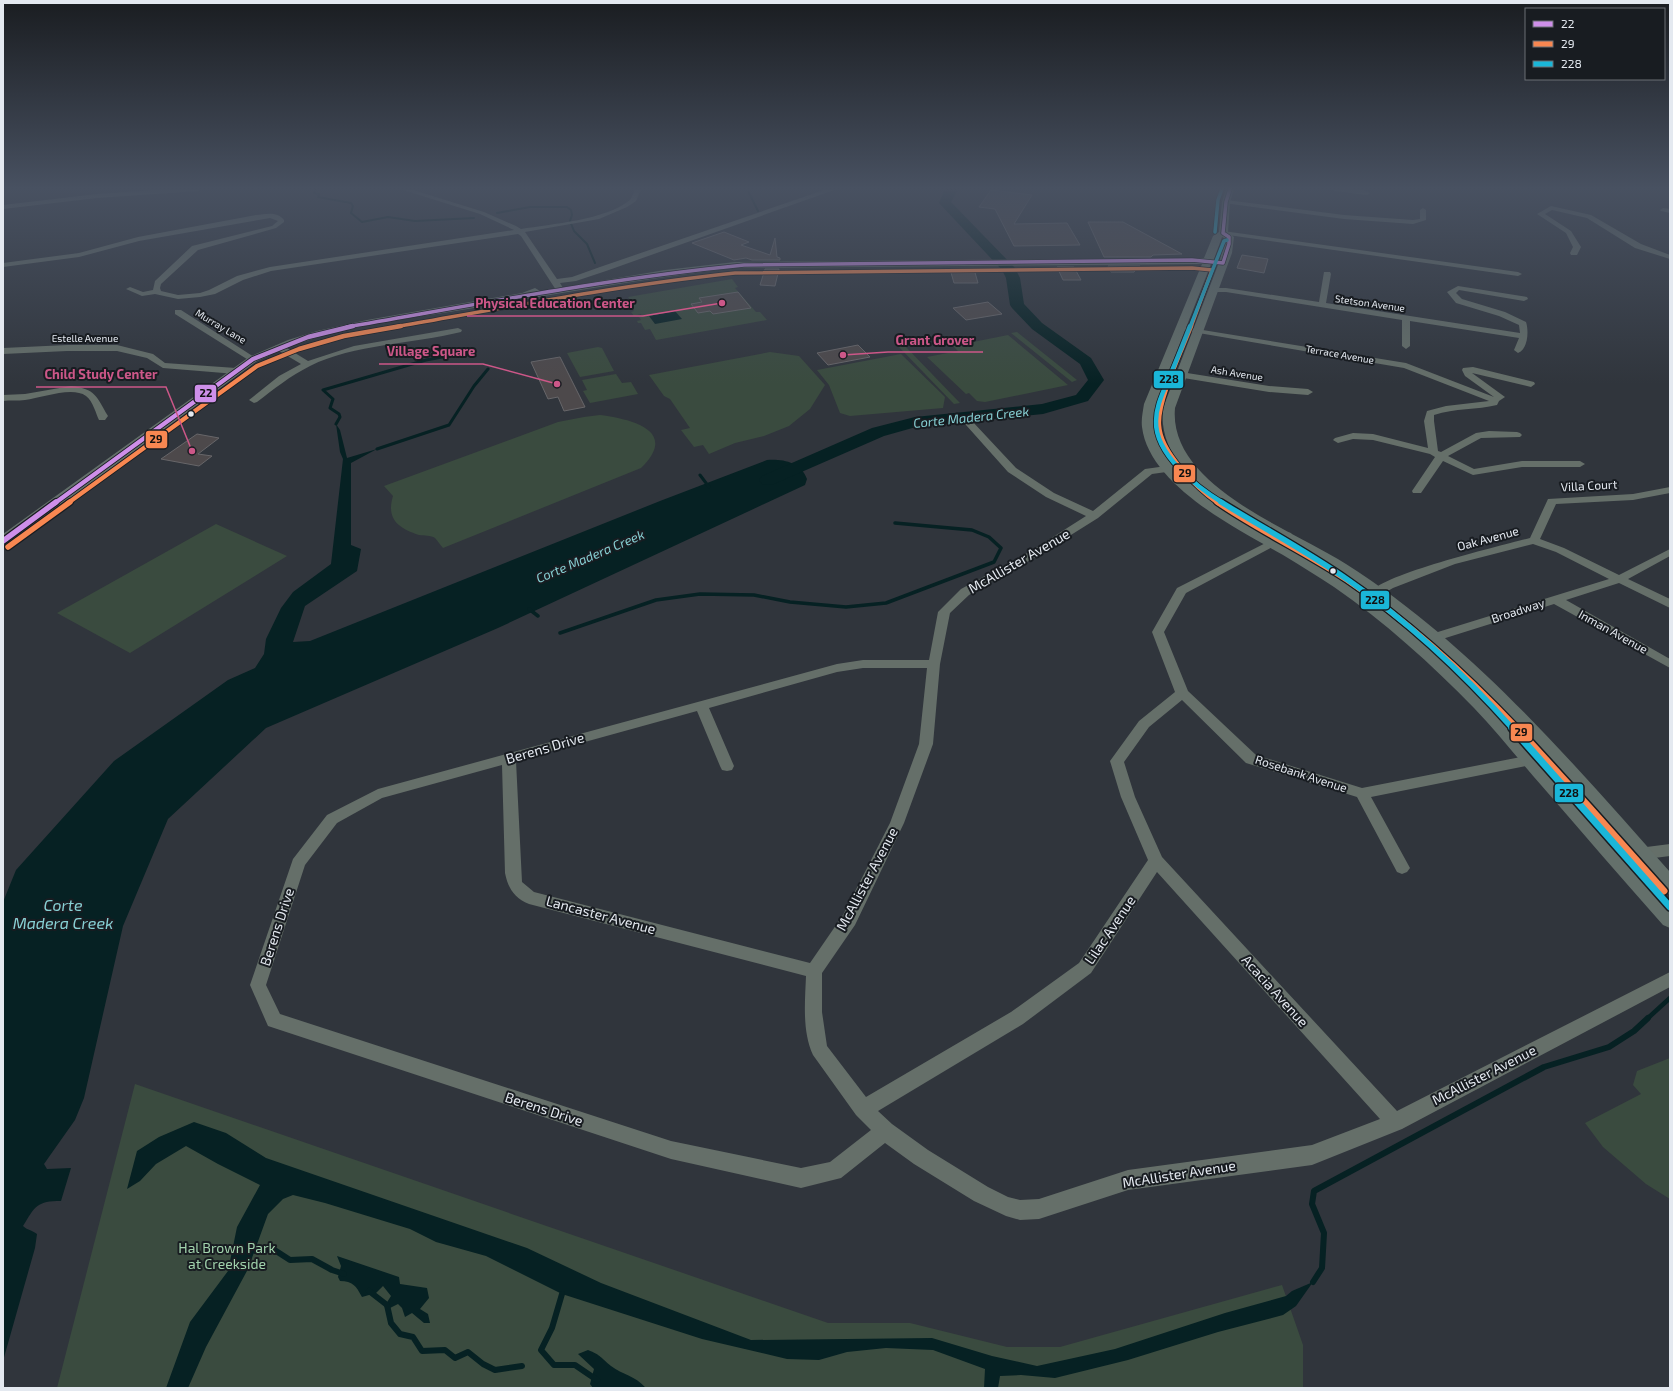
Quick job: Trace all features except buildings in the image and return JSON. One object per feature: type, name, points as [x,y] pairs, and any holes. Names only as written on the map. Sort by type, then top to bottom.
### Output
[{"type":"main road","points":[[1211,254],[1150,404],[1148,427],[1152,440],[1159,454],[1169,468],[1204,502],[1280,539],[1318,553],[1377,592],[1436,638],[1504,702],[1670,886]]},
{"type":"main road","points":[[1226,254],[1169,407],[1168,428],[1176,448],[1188,466],[1202,481],[1222,497],[1280,539],[1308,563],[1355,595],[1416,643],[1481,706],[1531,760],[1670,919]]},
{"type":"main road","points":[[3,541],[253,359],[317,334],[342,328],[525,296],[558,286],[685,270],[735,266],[1208,261],[1223,263]]},
{"type":"street","points":[[3,265],[82,254]]},
{"type":"street","points":[[157,291],[158,283],[187,254]]},
{"type":"street","points":[[157,291],[158,294],[169,297],[200,295],[212,292],[240,278],[270,269],[372,254]]},
{"type":"street","points":[[536,254],[558,286],[573,279],[647,254]]},
{"type":"street","points":[[1373,254],[1518,274]]},
{"type":"street","points":[[1322,306],[1327,274]]},
{"type":"street","points":[[1518,350],[1524,336],[1523,324],[1502,314],[1459,301],[1451,292],[1458,288],[1524,299]]},
{"type":"street","points":[[130,289],[142,294],[157,291]]},
{"type":"street","name":"Stetson Avenue","points":[[1213,290],[1239,292],[1524,336]]},
{"type":"street","name":"Murray Lane","points":[[178,312],[253,359]]},
{"type":"street","points":[[1406,318],[1406,346]]},
{"type":"street","name":"Terrace Avenue","points":[[1180,328],[1406,366],[1494,400]]},
{"type":"street","points":[[254,400],[282,378],[307,364],[354,349],[458,330]]},
{"type":"street","name":"Estelle Avenue","points":[[3,351],[67,348],[117,348],[150,356],[163,365],[236,372]]},
{"type":"street","points":[[279,348],[307,364]]},
{"type":"street","points":[[1437,454],[1429,421],[1430,413],[1448,407],[1484,406],[1494,403],[1494,400],[1500,398],[1468,374],[1466,370],[1474,370],[1531,384]]},
{"type":"street","name":"Ash Avenue","points":[[1162,372],[1269,389],[1308,392]]},
{"type":"street","points":[[3,398],[25,397],[71,389],[81,390],[91,395],[103,416],[102,418]]},
{"type":"street","points":[[969,423],[1012,470],[1050,495],[1094,516]]},
{"type":"street","points":[[1417,491],[1437,454],[1478,436],[1489,434],[1517,436]]},
{"type":"street","points":[[1338,440],[1353,436],[1372,437],[1437,454],[1473,472],[1522,464],[1580,464]]},
{"type":"street","name":"McAllister Avenue","points":[[1188,466],[1154,470],[1145,474],[1094,516],[1035,553],[984,580],[965,592],[944,612],[934,664],[926,744],[897,823],[849,920],[814,970],[813,1012],[819,1049],[863,1109],[885,1131],[932,1165],[981,1194],[1006,1206],[1026,1210],[1046,1208],[1128,1180],[1312,1155],[1394,1122],[1670,979]]},
{"type":"street","name":"Villa Court","points":[[1534,540],[1552,502],[1633,497],[1670,490]]},
{"type":"street","name":"Rosebank Avenue","points":[[1280,539],[1181,591],[1158,632],[1182,693],[1251,759],[1362,794],[1531,760]]},
{"type":"street","name":"Oak Avenue","points":[[1377,592],[1389,585],[1451,562],[1534,540],[1620,579],[1670,604]]},
{"type":"street","name":"Broadway","points":[[1416,643],[1436,638],[1620,579],[1670,552]]},
{"type":"street","name":"Inman Avenue","points":[[1555,599],[1670,664]]},
{"type":"street","name":"Berens Drive","points":[[885,1131],[834,1171],[801,1178],[671,1150],[274,1020],[258,985],[298,863],[332,819],[378,794],[837,668],[863,664],[934,664]]},
{"type":"street","points":[[1156,860],[1128,797],[1117,761],[1144,724],[1182,693]]},
{"type":"street","points":[[701,705],[727,766]]},
{"type":"street","name":"Lancaster Avenue","points":[[509,758],[513,873],[515,885],[529,897],[814,970]]},
{"type":"street","points":[[1362,794],[1402,868]]},
{"type":"street","points":[[1615,857],[1670,850]]},
{"type":"street","name":"Lilac Avenue","points":[[863,1109],[1017,1018],[1085,968],[1115,926],[1156,860]]},
{"type":"street","name":"Acacia Avenue","points":[[1156,860],[1394,1122]]},
{"type":"green space","points":[[732,279],[738,287],[735,288],[756,312],[760,312],[767,320],[656,340],[650,329],[645,330],[641,323],[638,323],[637,321],[641,320],[639,317],[642,316],[641,314],[634,316],[631,312],[634,311],[630,305],[633,304],[628,297]]},
{"type":"green space","points":[[1017,332],[1077,380],[1072,382],[1011,333]]},
{"type":"green space","points":[[1008,335],[1068,385],[985,402],[977,401],[969,393],[966,394],[927,357],[958,351],[953,346]]},
{"type":"green space","points":[[904,345],[960,403],[954,404],[898,346]]},
{"type":"green space","points":[[598,347],[602,348],[614,371],[580,377],[567,353]]},
{"type":"green space","points":[[770,352],[799,356],[825,385],[810,409],[789,426],[764,436],[735,443],[709,454],[703,445],[694,447],[681,430],[690,428],[670,399],[664,396],[649,375]]},
{"type":"green space","points":[[901,354],[945,397],[943,408],[850,416],[840,413],[829,385],[817,370]]},
{"type":"green space","points":[[616,374],[622,383],[631,382],[638,394],[590,403],[583,391],[587,390],[582,380]]},
{"type":"green space","points":[[600,415],[625,420],[636,424],[646,429],[653,436],[655,444],[652,455],[641,468],[443,548],[435,538],[419,535],[405,529],[396,522],[393,517],[391,504],[393,496],[384,486],[558,422]]},
{"type":"green space","points":[[216,524],[287,556],[130,653],[57,613]]},
{"type":"green space","points":[[1670,1058],[1670,1199],[1646,1184],[1603,1147],[1585,1123],[1641,1094],[1633,1085],[1637,1071]]},
{"type":"green space","name":"Hal Brown Park at Creekside","points":[[135,1084],[828,1323],[910,1323],[1007,1347],[1060,1347],[1282,1285],[1303,1345],[1303,1388],[57,1388]]},
{"type":"water","points":[[675,311],[682,319],[655,324],[649,316]]},
{"type":"water","name":"Corte Madera Creek","points":[[336,424],[340,430],[347,458],[377,449],[351,463],[351,545],[361,549],[357,571],[305,606],[293,642],[310,641],[660,501],[767,460],[785,461],[796,465],[804,473],[807,479],[805,485],[498,628],[266,728],[168,819],[123,926],[84,1098],[75,1120],[44,1164],[47,1169],[71,1168],[61,1201],[47,1202],[38,1206],[34,1209],[23,1226],[37,1234],[35,1248],[3,1361],[3,902],[16,870],[114,761],[228,680],[255,668],[264,654],[266,639],[281,608],[293,592],[331,564],[343,459],[340,452]]},
{"type":"water","points":[[194,1122],[226,1133],[266,1158],[527,1248],[601,1283],[751,1340],[932,1338],[992,1356],[1037,1366],[1115,1349],[1225,1313],[1286,1296],[1292,1291],[1313,1282],[1296,1306],[1283,1315],[1218,1332],[1128,1360],[1055,1378],[1021,1375],[1000,1376],[998,1388],[984,1388],[985,1369],[933,1350],[886,1348],[847,1352],[819,1360],[787,1359],[702,1339],[562,1294],[486,1256],[436,1242],[410,1229],[325,1203],[293,1195],[283,1199],[268,1214],[248,1269],[206,1347],[188,1388],[166,1388],[190,1322],[228,1271],[237,1227],[260,1185],[186,1146],[156,1164],[140,1181],[127,1189],[137,1151],[159,1137]]},
{"type":"water","points":[[337,1256],[399,1277],[400,1284],[427,1288],[429,1298],[420,1309],[428,1314],[430,1323],[424,1323],[412,1313],[405,1317],[402,1308],[398,1304],[390,1308],[384,1307],[391,1296],[383,1286],[376,1293],[362,1297],[354,1285],[348,1282],[340,1281],[338,1277],[341,1266]]},
{"type":"water","points":[[588,1350],[598,1355],[615,1369],[637,1380],[646,1388],[593,1388],[590,1384],[594,1369],[578,1354]]},
{"type":"waterway","points":[[591,254],[595,263]]},
{"type":"waterway","name":"Corte Madera Creek","points":[[768,480],[878,432],[915,422],[1043,409],[1082,398],[1096,380],[1086,361],[1037,326],[1017,305],[1013,278],[1008,268],[994,254]]},
{"type":"waterway","points":[[336,424],[340,417],[339,414],[330,408],[333,399],[323,390],[426,360],[469,352]]},
{"type":"waterway","points":[[377,449],[449,425],[474,386],[488,369]]},
{"type":"waterway","points":[[700,475],[709,487]]},
{"type":"waterway","points":[[560,633],[656,600],[700,594],[754,595],[790,602],[846,607],[886,603],[994,562],[1001,548],[989,537],[972,530],[895,523]]},
{"type":"waterway","points":[[529,609],[538,616]]},
{"type":"waterway","points":[[1647,1019],[1670,998]]},
{"type":"waterway","points":[[1313,1282],[1322,1268],[1324,1233],[1312,1204],[1314,1191],[1544,1067],[1609,1047],[1634,1031],[1648,1018]]},
{"type":"waterway","points":[[255,1251],[273,1249],[290,1260],[312,1259],[332,1270],[344,1274]]},
{"type":"waterway","points":[[369,1291],[387,1305],[391,1323],[400,1334],[413,1337],[422,1351],[445,1350],[455,1358],[468,1352],[483,1364],[495,1370],[522,1366]]},
{"type":"waterway","points":[[562,1294],[552,1328],[541,1350],[554,1365],[575,1365],[597,1380]]},
{"type":"transit line","name":"228","points":[[1219,254],[1158,406],[1156,416],[1158,436],[1169,456],[1185,474],[1211,496],[1348,580],[1382,605],[1428,644],[1487,700],[1670,907]]},
{"type":"transit line","name":"22","points":[[3,541],[253,359],[297,341],[342,328],[643,276],[744,265],[1192,260],[1223,263],[1226,254]]},
{"type":"transit line","name":"29","points":[[8,547],[257,366],[299,349],[344,336],[589,293],[686,278],[735,273],[1192,268],[1212,270],[1160,411],[1159,430],[1172,458],[1190,480],[1214,500],[1240,518],[1347,580],[1392,613],[1435,649],[1476,686],[1553,766],[1664,891]]},
{"type":"place","name":"Physical Education Center","points":[[722,303]]},
{"type":"place","name":"Grant Grover","points":[[843,355]]},
{"type":"place","name":"Village Square","points":[[557,384]]},
{"type":"place","name":"Child Study Center","points":[[192,451]]}]
